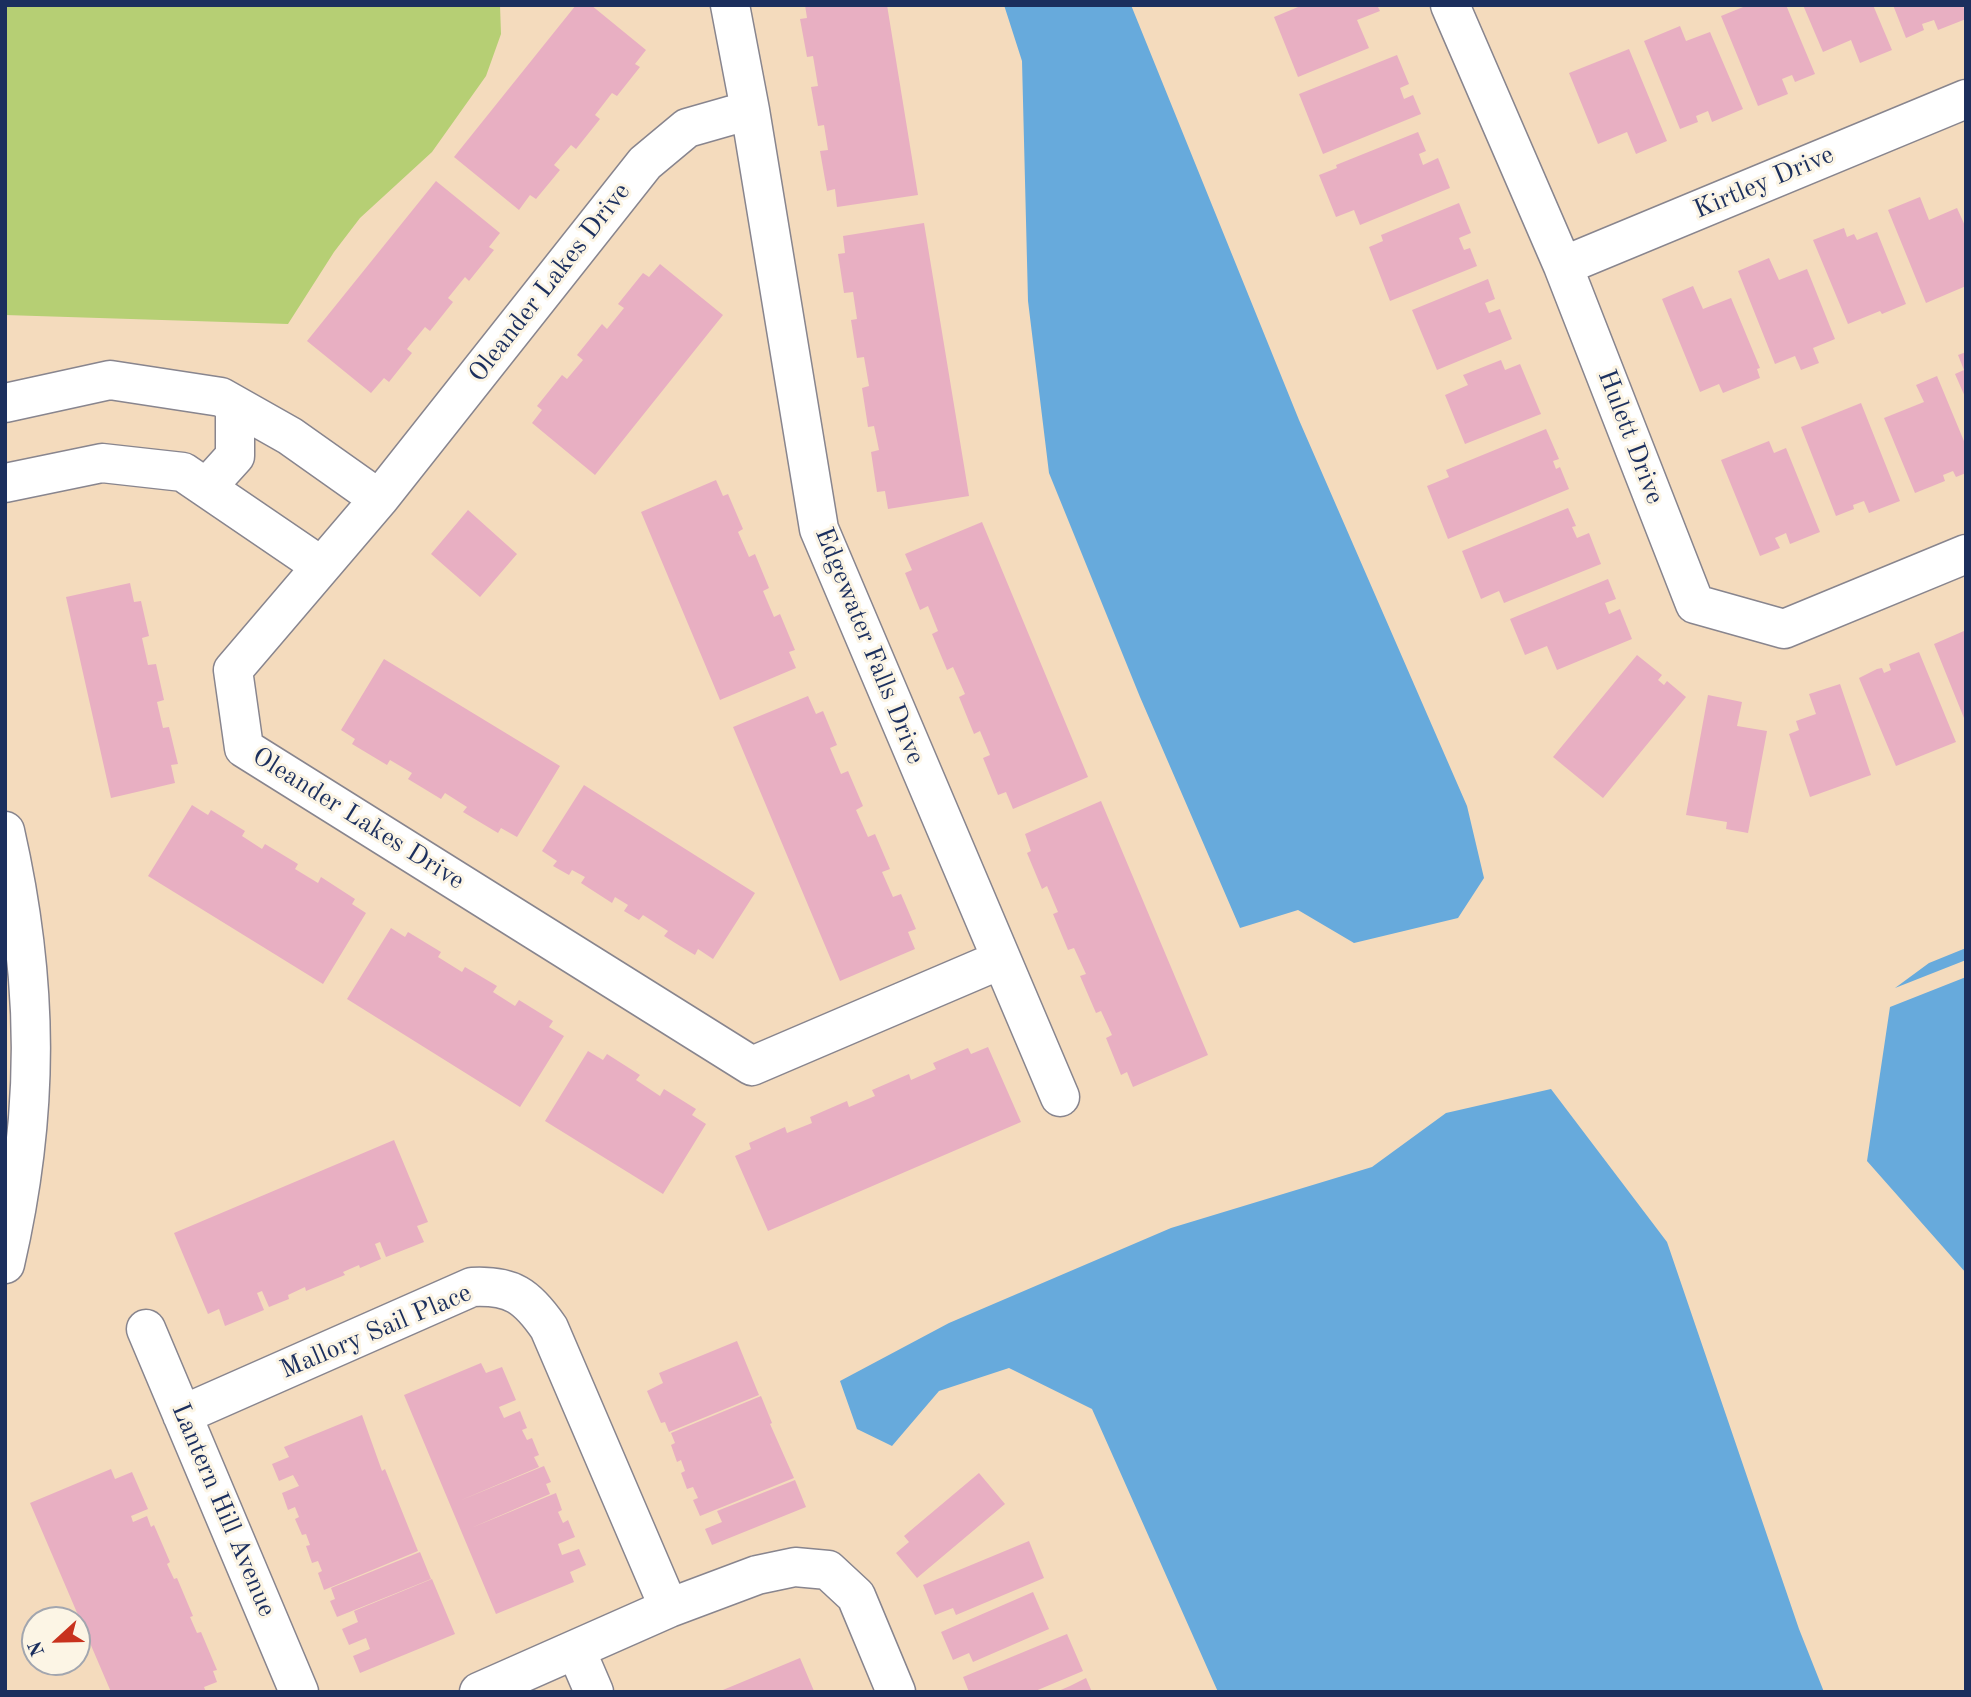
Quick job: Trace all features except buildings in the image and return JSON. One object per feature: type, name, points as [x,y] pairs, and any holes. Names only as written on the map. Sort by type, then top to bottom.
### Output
[{"type":"street","name":"Edgewater Falls Drive","points":[[730,5],[750,110],[818,529],[1060,1097]]},
{"type":"street","name":"Hulett Drive","points":[[1451,5],[1563,266],[1695,604],[1784,629],[1966,554]]},
{"type":"street","name":"Kirtley Drive","points":[[1563,266],[1966,99]]},
{"type":"street","name":"Oleander Lakes Drive","points":[[750,110],[687,128],[645,163],[379,499],[233,670],[244,748],[752,1066],[1000,960]]},
{"type":"street","points":[[5,403],[110,380],[221,397],[290,436],[379,499]]},
{"type":"street","points":[[207,487],[235,456],[235,405]]},
{"type":"street","points":[[5,483],[102,463],[183,472],[321,566]]},
{"type":"street","points":[[5,831],[28,956],[32,1044],[27,1144],[16,1217],[5,1264]]},
{"type":"street","name":"Mallory Sail Place","points":[[182,1415],[472,1287],[491,1286],[511,1290],[534,1305],[549,1328],[669,1608]]},
{"type":"street","name":"Lantern Hill Avenue","points":[[146,1329],[299,1692]]},
{"type":"street","points":[[479,1692],[669,1608],[757,1575],[795,1567],[828,1570],[856,1597],[896,1692]]},
{"type":"street","points":[[576,1650],[594,1692]]},
{"type":"green space","points":[[5,5],[500,5],[501,34],[486,76],[432,152],[360,218],[334,252],[288,324],[5,315]]},
{"type":"water","points":[[1004,5],[1131,5],[1299,420],[1467,806],[1484,878],[1458,918],[1354,943],[1298,910],[1240,928],[1140,697],[1049,473],[1028,301],[1022,61]]},
{"type":"water","points":[[1966,948],[1966,960],[1895,988],[1929,963]]},
{"type":"water","points":[[1966,977],[1966,1273],[1867,1161],[1890,1007]]},
{"type":"water","points":[[1551,1089],[1667,1242],[1799,1629],[1824,1692],[1218,1692],[1092,1409],[1009,1368],[939,1391],[892,1446],[857,1429],[840,1381],[949,1323],[1171,1228],[1372,1167],[1446,1113]]}]
